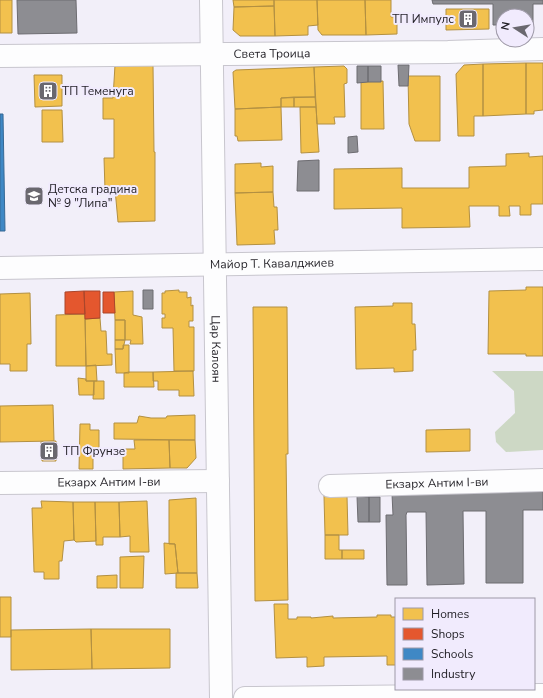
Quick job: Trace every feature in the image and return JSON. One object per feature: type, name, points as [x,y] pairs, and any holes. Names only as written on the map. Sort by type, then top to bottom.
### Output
[{"type":"street","name":"Цар Калоян","points":[[211,0],[221,698]]},
{"type":"street","name":"Света Троица","points":[[0,56],[543,49]]},
{"type":"street","name":"Майор Т. Кавалджиев","points":[[0,268],[543,259]]},
{"type":"street","name":"Екзарх Антим I-ви","points":[[330,486],[543,480]]},
{"type":"street","name":"Екзарх Антим I-ви","points":[[0,483],[218,481]]},
{"type":"street","points":[[245,698],[534,696]]},
{"type":"green space","points":[[492,371],[543,371],[543,450],[506,452],[496,442],[495,432],[515,413],[514,391]]},
{"type":"building: Homes","points":[[0,0],[12,0],[12,33],[0,33]]},
{"type":"building: Homes","points":[[233,0],[274,0],[274,6],[234,7]]},
{"type":"building: Homes","points":[[274,0],[317,0],[318,25],[308,26],[308,35],[275,36]]},
{"type":"building: Homes","points":[[317,0],[365,0],[366,35],[322,35],[318,30]]},
{"type":"building: Homes","points":[[365,0],[391,0],[391,17],[397,17],[397,34],[366,35]]},
{"type":"building: Homes","points":[[274,6],[275,36],[240,36],[233,30],[234,7]]},
{"type":"building: Homes","name":"ТП Импулс","points":[[446,9],[489,9],[489,29],[446,30]]},
{"type":"building: Homes","points":[[526,63],[526,114],[483,116],[483,64]]},
{"type":"building: Homes","points":[[526,63],[543,63],[543,110],[534,111],[534,114],[526,114]]},
{"type":"building: Homes","points":[[483,64],[483,116],[474,116],[474,136],[458,136],[456,74],[464,65]]},
{"type":"building: Homes","points":[[115,65],[153,65],[155,221],[118,222],[115,189],[105,190],[104,158],[114,158],[114,119],[103,119],[103,98],[113,98]]},
{"type":"building: Homes","points":[[344,66],[347,69],[347,83],[344,84],[345,117],[334,117],[335,124],[317,124],[314,67]]},
{"type":"building: Homes","points":[[314,67],[315,97],[281,98],[281,107],[235,109],[233,72],[236,70]]},
{"type":"building: Homes","name":"ТП Теменуга","points":[[34,75],[62,75],[62,106],[35,107]]},
{"type":"building: Homes","points":[[408,76],[440,76],[440,141],[415,141],[409,124]]},
{"type":"building: Homes","points":[[383,81],[384,129],[361,129],[361,82]]},
{"type":"building: Homes","points":[[294,97],[315,97],[316,107],[294,107]]},
{"type":"building: Homes","points":[[294,97],[294,107],[281,107],[281,98]]},
{"type":"building: Homes","points":[[281,107],[282,140],[238,141],[237,136],[235,136],[235,109]]},
{"type":"building: Homes","points":[[300,107],[316,107],[319,152],[301,153]]},
{"type":"building: Homes","points":[[42,110],[62,110],[63,142],[42,142]]},
{"type":"building: Homes","points":[[529,153],[529,157],[543,156],[543,204],[531,204],[531,215],[520,215],[520,206],[509,206],[510,216],[499,216],[499,206],[469,206],[470,227],[402,228],[402,208],[334,209],[334,169],[402,168],[402,188],[469,188],[469,167],[506,166],[506,154]]},
{"type":"building: Homes","points":[[261,163],[261,167],[273,166],[273,192],[235,193],[235,164]]},
{"type":"building: Homes","points":[[273,192],[274,207],[277,207],[278,230],[274,230],[275,244],[237,245],[235,193]]},
{"type":"building: Homes","points":[[526,287],[543,287],[543,356],[526,356],[526,354],[488,354],[489,291],[526,290]]},
{"type":"building: Homes","points":[[179,290],[179,292],[187,292],[187,298],[191,297],[191,306],[193,305],[193,321],[189,321],[189,327],[194,327],[194,371],[174,371],[173,328],[162,328],[162,318],[165,318],[165,314],[162,314],[162,293],[165,293],[165,291]]},
{"type":"building: Homes","points":[[133,291],[133,315],[142,317],[143,344],[130,344],[131,340],[125,340],[125,320],[115,320],[114,292]]},
{"type":"building: Homes","points":[[30,293],[31,344],[27,344],[27,371],[10,371],[10,364],[0,364],[0,294]]},
{"type":"building: Homes","points":[[393,303],[412,303],[412,324],[415,324],[416,350],[413,350],[413,371],[394,372],[394,368],[356,369],[355,307],[393,306]]},
{"type":"building: Homes","points":[[253,307],[287,307],[288,454],[286,454],[288,600],[255,601]]},
{"type":"building: Homes","points":[[85,314],[86,366],[56,366],[56,315]]},
{"type":"building: Homes","points":[[100,318],[101,331],[106,331],[107,354],[112,354],[112,365],[86,366],[85,319]]},
{"type":"building: Homes","points":[[115,320],[125,320],[125,340],[115,340]]},
{"type":"building: Homes","points":[[115,340],[125,340],[123,349],[115,349]]},
{"type":"building: Homes","points":[[123,345],[129,345],[129,373],[116,373],[115,349],[123,349]]},
{"type":"building: Homes","points":[[96,365],[97,381],[86,381],[86,366]]},
{"type":"building: Homes","points":[[193,371],[194,396],[179,396],[179,390],[158,390],[158,381],[153,381],[153,372]]},
{"type":"building: Homes","points":[[153,372],[154,387],[124,387],[124,373]]},
{"type":"building: Homes","points":[[78,378],[86,379],[86,381],[94,381],[94,395],[79,395]]},
{"type":"building: Homes","points":[[94,381],[104,381],[104,399],[93,399]]},
{"type":"building: Homes","points":[[53,405],[54,441],[0,442],[0,406]]},
{"type":"building: Homes","points":[[195,415],[195,440],[114,439],[114,423],[137,423],[139,416],[166,418],[167,416]]},
{"type":"building: Homes","points":[[80,424],[90,424],[90,430],[99,430],[99,450],[93,450],[93,469],[79,469]]},
{"type":"building: Homes","points":[[470,429],[470,451],[426,452],[426,430]]},
{"type":"building: Homes","points":[[134,440],[169,440],[170,468],[123,469],[123,449],[135,449]]},
{"type":"building: Homes","points":[[169,440],[195,440],[196,458],[187,468],[170,468]]},
{"type":"building: Homes","name":"ТП Фрунзе","points":[[56,441],[56,461],[42,461],[41,442]]},
{"type":"building: Homes","points":[[324,496],[347,496],[348,535],[325,535]]},
{"type":"building: Homes","points":[[196,498],[197,573],[178,573],[175,544],[169,544],[169,500]]},
{"type":"building: Homes","points":[[41,501],[73,502],[74,540],[64,541],[62,561],[59,561],[59,579],[44,579],[44,572],[34,572],[32,508],[42,508]]},
{"type":"building: Homes","points":[[147,501],[149,552],[130,552],[130,536],[120,537],[119,502]]},
{"type":"building: Homes","points":[[73,502],[95,502],[96,541],[76,542],[74,540]]},
{"type":"building: Homes","points":[[95,502],[119,502],[120,537],[103,537],[103,545],[96,545]]},
{"type":"building: Homes","points":[[325,535],[339,535],[339,550],[342,550],[342,559],[325,559]]},
{"type":"building: Homes","points":[[164,543],[175,544],[178,573],[165,574]]},
{"type":"building: Homes","points":[[342,550],[364,550],[364,559],[342,559]]},
{"type":"building: Homes","points":[[144,556],[143,588],[120,588],[120,557]]},
{"type":"building: Homes","points":[[176,573],[197,573],[198,588],[176,588]]},
{"type":"building: Homes","points":[[117,575],[117,588],[97,588],[97,576]]},
{"type":"building: Homes","points":[[0,597],[11,597],[11,637],[0,637]]},
{"type":"building: Homes","points":[[274,604],[288,604],[288,619],[297,619],[297,617],[311,618],[333,616],[333,618],[377,617],[377,615],[391,615],[391,617],[395,617],[395,665],[387,665],[387,656],[324,657],[324,666],[307,667],[307,657],[276,658]]},
{"type":"building: Homes","points":[[91,629],[170,629],[170,668],[92,669]]},
{"type":"building: Homes","points":[[91,629],[92,669],[11,670],[11,630]]},
{"type":"building: Shops","points":[[84,291],[100,291],[100,318],[85,319]]},
{"type":"building: Shops","points":[[84,291],[85,314],[65,314],[65,292]]},
{"type":"building: Shops","points":[[103,292],[114,292],[115,313],[103,313]]},
{"type":"building: Schools","points":[[0,114],[3,114],[5,231],[0,231]]},
{"type":"building: Industry","points":[[17,0],[76,0],[77,33],[18,34]]},
{"type":"building: Industry","points":[[432,0],[543,0],[543,4],[533,4],[533,8],[495,8],[495,25],[493,25],[493,4],[433,4]]},
{"type":"building: Industry","points":[[398,65],[409,65],[408,86],[399,86]]},
{"type":"building: Industry","points":[[357,66],[368,66],[368,82],[357,83]]},
{"type":"building: Industry","points":[[368,66],[381,66],[381,82],[368,82]]},
{"type":"building: Industry","points":[[357,136],[358,152],[348,153],[348,137]]},
{"type":"building: Industry","points":[[319,160],[319,191],[297,191],[298,161]]},
{"type":"building: Industry","points":[[143,290],[153,290],[153,309],[143,309]]},
{"type":"building: Industry","points":[[543,491],[543,510],[523,510],[523,583],[486,583],[486,511],[463,511],[464,584],[427,585],[426,512],[407,512],[407,585],[387,585],[386,515],[393,515],[392,494]]},
{"type":"building: Industry","points":[[357,496],[369,497],[369,522],[358,522]]},
{"type":"building: Industry","points":[[369,497],[380,497],[380,522],[369,522]]},
{"type":"place","name":"ТП Импулс","points":[[468,19]]},
{"type":"place","name":"ТП Теменуга","points":[[48,91]]},
{"type":"place","name":"Детска градина № 9 \"Липа\"","points":[[34,196]]},
{"type":"place","name":"ТП Фрунзе","points":[[49,451]]}]
